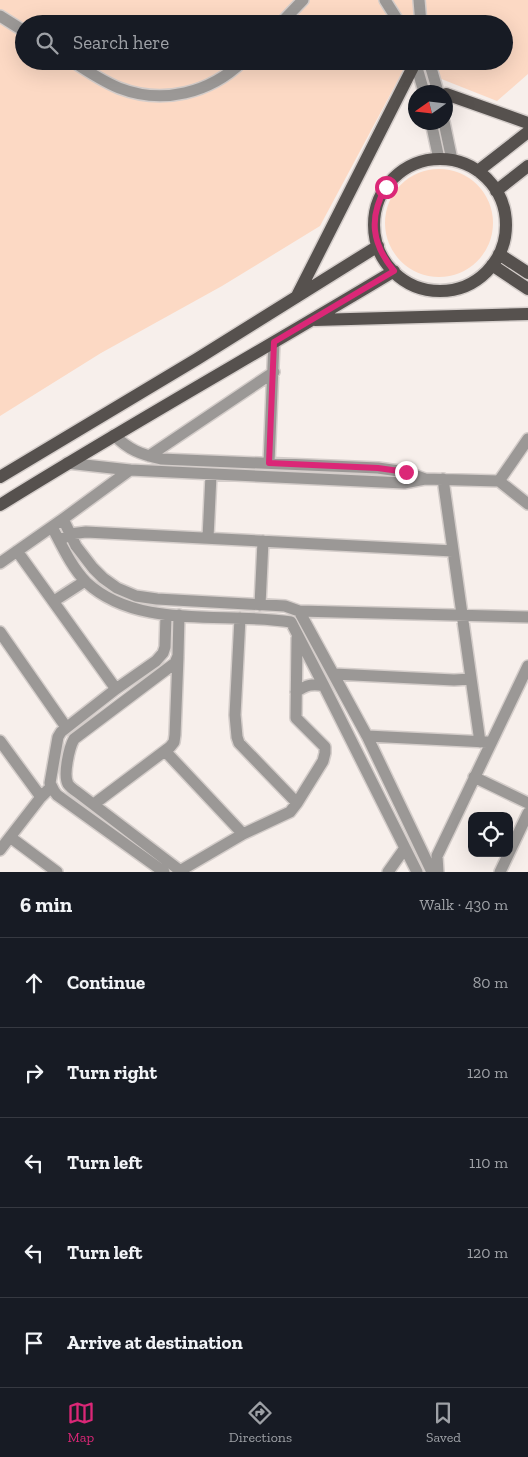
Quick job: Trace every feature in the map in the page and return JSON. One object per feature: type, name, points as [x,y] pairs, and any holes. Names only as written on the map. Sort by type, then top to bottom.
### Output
[{"type":"main road","points":[[296,297],[411,70]]},
{"type":"main road","points":[[453,98],[528,122]]},
{"type":"main road","points":[[478,171],[528,132]]},
{"type":"main road","points":[[452,160],[478,171],[496,191],[506,222],[504,239],[496,259],[476,280],[445,291],[433,290],[412,284],[394,271],[384,260],[378,246],[374,226],[375,216],[379,201],[386,187],[409,167],[423,161],[452,160]]},
{"type":"main road","points":[[496,191],[528,166]]},
{"type":"main road","points":[[0,477],[197,359],[378,246]]},
{"type":"main road","points":[[496,259],[528,273]]},
{"type":"main road","points":[[496,259],[528,289]]},
{"type":"main road","points":[[0,504],[394,271]]},
{"type":"main road","points":[[312,320],[528,314]]},
{"type":"street","points":[[289,15],[303,0]]},
{"type":"street","points":[[385,0],[394,15]]},
{"type":"street","points":[[419,0],[420,15]]},
{"type":"street","points":[[0,16],[15,25]]},
{"type":"street","points":[[86,70],[119,88],[138,94],[156,96],[178,95],[204,88],[225,77],[233,70]]},
{"type":"street","points":[[418,70],[422,85]]},
{"type":"street","points":[[432,70],[436,85]]},
{"type":"street","points":[[433,130],[439,159]]},
{"type":"street","points":[[446,130],[452,160]]},
{"type":"street","points":[[269,463],[274,342]]},
{"type":"street","points":[[149,456],[274,372]]},
{"type":"street","points":[[114,435],[132,450],[149,456],[176,460],[378,468],[406,472],[425,479]]},
{"type":"street","points":[[499,481],[528,439]]},
{"type":"street","points":[[67,463],[130,470],[211,475],[404,483],[425,479],[499,481],[528,504]]},
{"type":"street","points":[[0,563],[130,470]]},
{"type":"street","points":[[208,538],[211,475]]},
{"type":"street","points":[[443,479],[471,679],[486,742]]},
{"type":"street","points":[[63,519],[84,557],[103,578],[117,588],[136,596],[165,600],[285,606],[299,611],[528,618]]},
{"type":"street","points":[[52,527],[66,553],[85,581],[108,597],[129,607],[166,620],[240,618],[291,622],[417,872]]},
{"type":"street","points":[[59,540],[70,534],[86,532],[453,551]]},
{"type":"street","points":[[260,605],[263,541]]},
{"type":"street","points":[[18,551],[116,689]]},
{"type":"street","points":[[54,602],[85,581]]},
{"type":"street","points":[[178,656],[170,668],[74,740],[66,778],[72,787],[180,871],[243,834],[290,812],[298,803],[323,761],[325,747],[296,718],[299,611]]},
{"type":"street","points":[[299,611],[367,736],[432,872]]},
{"type":"street","points":[[240,618],[235,715],[236,737],[239,743],[298,803]]},
{"type":"street","points":[[164,872],[57,795],[51,787],[50,778],[58,737],[61,732],[163,653],[166,620]]},
{"type":"street","points":[[94,804],[170,748],[174,742],[176,735],[179,620]]},
{"type":"street","points":[[0,632],[66,727]]},
{"type":"street","points":[[438,872],[437,856],[474,777],[486,742],[525,683],[528,666]]},
{"type":"street","points":[[334,674],[454,680],[471,679]]},
{"type":"street","points":[[296,692],[306,685],[324,686]]},
{"type":"street","points":[[367,736],[486,742]]},
{"type":"street","points":[[0,741],[41,797]]},
{"type":"street","points":[[165,751],[243,834]]},
{"type":"street","points":[[474,777],[528,803]]},
{"type":"street","points":[[1,846],[51,787]]},
{"type":"street","points":[[513,845],[528,813]]},
{"type":"street","points":[[10,836],[57,872]]},
{"type":"street","points":[[388,872],[405,848]]},
{"type":"street","points":[[500,872],[507,857]]},
{"type":"shaded area","points":[[0,0],[528,0],[528,74],[497,101],[419,70],[513,70],[513,15],[15,15],[15,70],[403,70],[320,226],[222,286],[101,353],[0,416]]},
{"type":"shaded area","points":[[439,169],[460,173],[477,185],[489,202],[493,223],[489,244],[477,261],[460,273],[439,277],[418,273],[401,261],[389,244],[385,223],[389,202],[401,185],[418,173]]},
{"type":"route","points":[[386,187],[377,206],[374,226],[378,246],[384,260],[394,271],[274,342],[269,463],[378,468],[406,472]]}]
